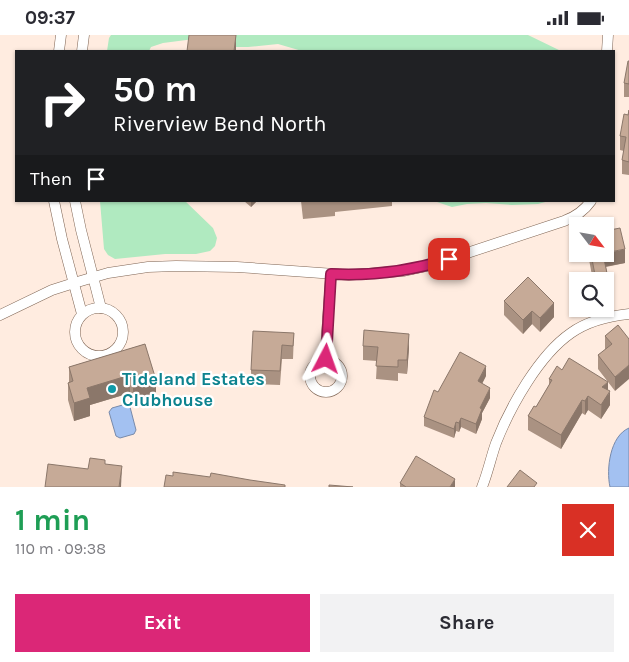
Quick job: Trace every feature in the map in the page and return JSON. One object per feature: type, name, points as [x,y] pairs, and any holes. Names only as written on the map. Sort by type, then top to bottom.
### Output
[{"type":"street","points":[[59,50],[61,35]]},
{"type":"street","points":[[82,50],[84,35]]},
{"type":"street","points":[[608,35],[608,50]]},
{"type":"street","points":[[54,202],[82,314]]},
{"type":"street","points":[[75,202],[101,308]]},
{"type":"street","points":[[0,315],[52,290],[93,277],[148,267],[236,267],[349,275],[388,272],[431,265],[571,218],[581,212],[590,202]]},
{"type":"street","points":[[326,359],[331,274]]},
{"type":"street","points":[[94,308],[101,308],[107,309],[116,315],[122,325],[123,333],[117,348],[111,353],[96,356],[88,354],[82,349],[77,343],[75,328],[82,314],[94,308]]},
{"type":"street","points":[[482,487],[509,414],[532,376],[550,352],[564,338],[582,327],[605,318],[629,314]]},
{"type":"green space","points":[[111,35],[528,35],[559,50],[299,50],[278,44],[222,47],[194,39],[163,43],[151,47],[150,50],[107,50]]},
{"type":"green space","points":[[100,202],[186,202],[213,228],[217,238],[215,246],[210,251],[196,254],[165,254],[115,259],[108,255],[104,249]]},
{"type":"green space","points":[[437,202],[545,202],[512,205],[467,204],[452,207]]},
{"type":"water","points":[[126,404],[130,407],[136,430],[134,434],[120,438],[116,436],[109,412],[112,408]]},
{"type":"water","points":[[629,428],[629,487],[610,487],[609,463],[611,454],[617,438]]},
{"type":"building","points":[[189,35],[236,35],[234,50],[187,50]]},
{"type":"building","points":[[629,61],[629,84],[624,83]]},
{"type":"building","points":[[629,110],[629,162],[622,160],[626,137],[620,136],[624,114],[628,115]]},
{"type":"building","points":[[620,228],[625,249],[614,251],[614,229]]},
{"type":"building","points":[[593,263],[605,263],[607,272],[594,272]]},
{"type":"building","points":[[528,277],[554,303],[540,318],[532,311],[523,320],[504,301]]},
{"type":"building","points":[[618,325],[629,339],[629,365],[615,377],[598,355],[612,344],[605,336]]},
{"type":"building","points":[[364,330],[409,334],[407,360],[398,360],[398,367],[376,366],[378,347],[363,346]]},
{"type":"building","points":[[253,331],[294,333],[293,346],[282,345],[280,371],[251,370]]},
{"type":"building","points":[[145,344],[156,380],[133,387],[130,375],[87,388],[90,398],[74,403],[68,383],[73,381],[69,367]]},
{"type":"building","points":[[460,352],[486,366],[478,381],[490,388],[480,408],[482,409],[476,424],[461,418],[459,423],[456,422],[454,429],[424,417],[434,390],[438,392]]},
{"type":"building","points":[[569,358],[608,382],[602,387],[610,391],[601,405],[588,396],[585,401],[582,400],[561,435],[528,416],[534,406],[536,407],[552,380],[549,379],[557,366],[562,370]]},
{"type":"building","points":[[416,456],[455,479],[450,487],[406,487],[400,483]]},
{"type":"building","points":[[90,458],[105,460],[105,464],[122,466],[119,487],[45,487],[48,464],[88,469]]},
{"type":"building","points":[[520,470],[537,483],[534,487],[507,487]]},
{"type":"building","points":[[173,472],[210,477],[211,473],[285,485],[285,487],[164,487],[166,475],[173,476]]},
{"type":"building","points":[[329,485],[353,487],[329,487]]},
{"type":"place","name":"Tideland Estates Clubhouse","points":[[112,389]]},
{"type":"route","points":[[326,359],[331,274],[349,275],[403,271],[449,259]]}]
